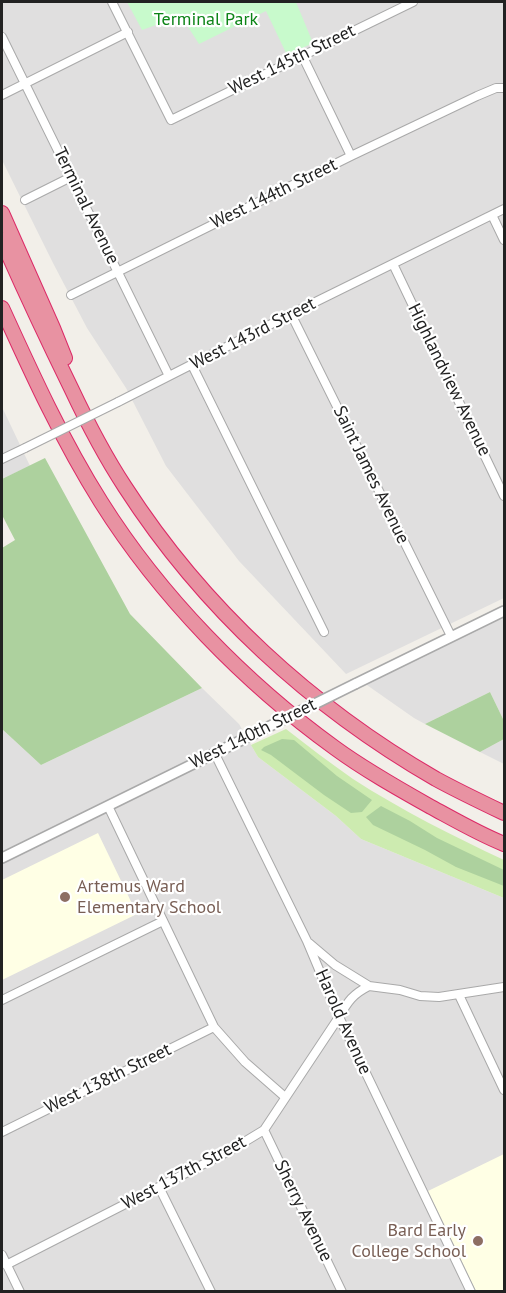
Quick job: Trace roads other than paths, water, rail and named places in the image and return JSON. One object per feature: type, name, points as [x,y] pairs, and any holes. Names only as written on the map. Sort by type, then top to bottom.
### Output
[{"type":"highway","points":[[2,213],[53,328],[90,428]]},
{"type":"highway","points":[[2,240],[90,428],[125,488],[203,591],[263,652],[330,708],[378,743],[437,780],[504,813]]},
{"type":"highway","points":[[2,308],[66,440],[102,503],[154,576],[221,651],[284,708],[335,748],[411,796],[504,844]]},
{"type":"highway","points":[[2,318],[22,352]]},
{"type":"street","points":[[2,96],[128,32],[112,2]]},
{"type":"street","name":"West 145th Street","points":[[128,32],[171,120],[413,2]]},
{"type":"street","name":"Terminal Avenue","points":[[2,37],[168,376]]},
{"type":"street","points":[[302,55],[351,156]]},
{"type":"street","name":"West 144th Street","points":[[71,295],[351,156],[477,96],[496,88],[504,88]]},
{"type":"street","points":[[25,200],[71,177]]},
{"type":"street","name":"West 143rd Street","points":[[2,459],[504,209]]},
{"type":"street","points":[[492,215],[504,240]]},
{"type":"street","name":"Highlandview Avenue","points":[[393,264],[504,496]]},
{"type":"street","name":"Saint James Avenue","points":[[291,314],[452,636]]},
{"type":"street","points":[[192,365],[324,632]]},
{"type":"street","name":"West 140th Street","points":[[2,858],[504,611]]},
{"type":"street","name":"Harold Avenue","points":[[215,754],[307,941],[339,1017],[471,1292]]},
{"type":"street","points":[[108,806],[214,1027],[246,1062],[285,1097]]},
{"type":"street","points":[[2,1000],[163,921]]},
{"type":"street","points":[[307,941],[335,965],[369,986],[400,990],[420,996],[439,997],[504,987]]},
{"type":"street","name":"West 137th Street","points":[[6,1265],[231,1150],[264,1130],[339,1017],[347,1001],[369,986]]},
{"type":"street","points":[[459,995],[504,1090]]},
{"type":"street","name":"West 138th Street","points":[[2,1132],[214,1027]]},
{"type":"street","name":"Sherry Avenue","points":[[264,1130],[342,1292]]},
{"type":"street","points":[[159,1187],[211,1292]]},
{"type":"street","points":[[2,1256],[20,1292]]},
{"type":"place","name":"Artemus Ward Elementary School","points":[[65,897]]},
{"type":"place","name":"Bard Early College School","points":[[478,1241]]},
{"type":"park label","name":"Terminal Park","points":[[206,20]]}]
